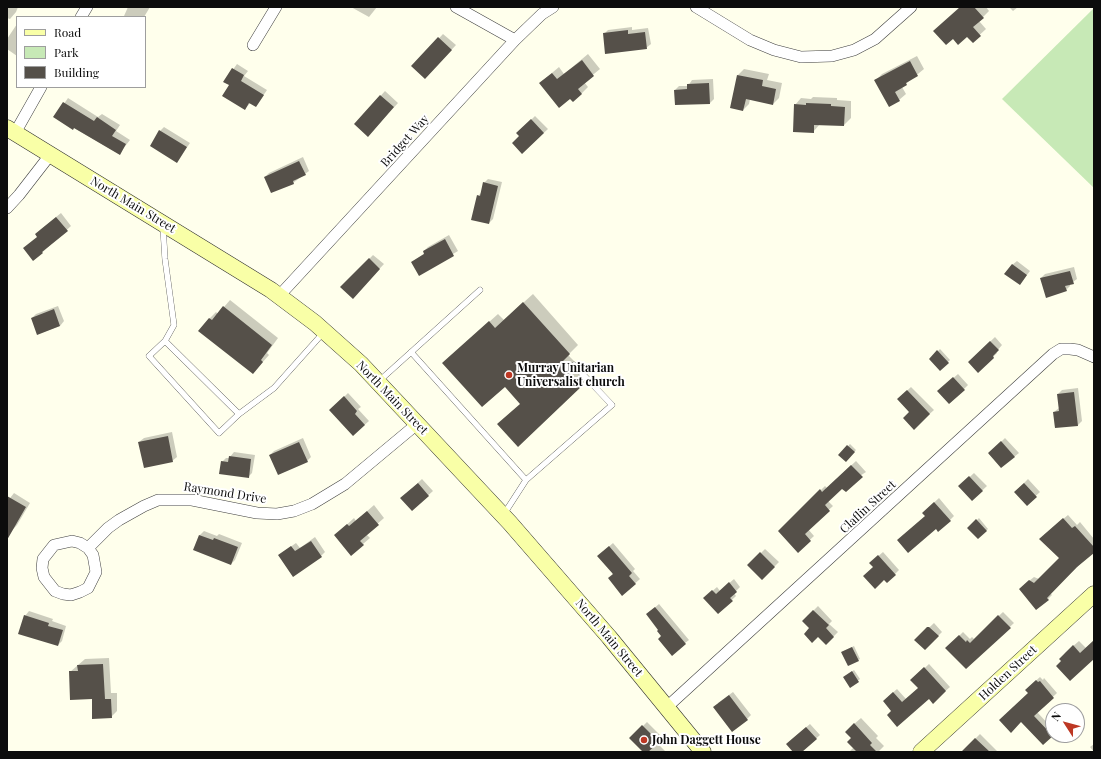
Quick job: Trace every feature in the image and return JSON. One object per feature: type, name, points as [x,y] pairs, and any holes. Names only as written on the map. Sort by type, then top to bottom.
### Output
[{"type":"main road","name":"North Main Street","points":[[11,130],[279,296],[324,332],[378,382],[503,516],[609,637],[703,752]]},
{"type":"main road","name":"Holden Street","points":[[922,752],[1094,594]]},
{"type":"street","points":[[82,16],[87,7]]},
{"type":"street","points":[[253,46],[276,7]]},
{"type":"street","points":[[456,7],[515,40]]},
{"type":"street","name":"Bridget Way","points":[[279,296],[515,40],[542,14],[553,7]]},
{"type":"street","points":[[696,7],[750,40],[774,50],[801,57],[832,56],[854,50],[875,39],[911,7]]},
{"type":"street","points":[[11,130],[40,88]]},
{"type":"street","points":[[7,208],[50,155]]},
{"type":"street","name":"Claflin Street","points":[[667,707],[1053,354],[1061,349],[1070,349],[1082,351],[1094,357]]},
{"type":"street","name":"Raymond Drive","points":[[88,548],[108,528],[119,520],[158,500],[192,500],[256,513],[277,514],[312,504],[345,484],[418,424]]},
{"type":"street","points":[[72,541],[80,543],[88,548],[94,559],[96,572],[88,588],[72,595],[54,591],[44,577],[42,568],[43,559],[48,551],[54,545],[72,541]]},
{"type":"lane","points":[[163,223],[165,259],[174,325],[165,340],[149,356],[219,433],[239,414],[274,388],[324,332]]},
{"type":"lane","points":[[378,382],[480,290]]},
{"type":"lane","points":[[165,340],[239,414]]},
{"type":"lane","points":[[411,352],[526,480]]},
{"type":"lane","points":[[503,516],[526,480],[612,405],[574,365]]},
{"type":"green space","points":[[1094,8],[1094,188],[1002,99]]},
{"type":"building","points":[[960,7],[974,7],[984,18],[973,27],[981,36],[973,43],[967,37],[958,45],[953,39],[946,45],[933,31]]},
{"type":"building","points":[[628,30],[628,34],[645,32],[647,49],[605,54],[603,33]]},
{"type":"building","points":[[438,37],[452,50],[425,79],[411,66]]},
{"type":"building","points":[[582,60],[594,76],[578,89],[582,94],[573,102],[570,99],[559,108],[539,83],[552,73],[557,79]]},
{"type":"building","points":[[910,61],[918,76],[895,92],[900,101],[889,107],[874,80]]},
{"type":"building","points":[[232,68],[244,75],[241,81],[264,95],[256,107],[249,103],[245,110],[222,96],[229,85],[223,82]]},
{"type":"building","points":[[737,75],[763,80],[762,86],[776,89],[773,105],[746,99],[743,111],[730,108]]},
{"type":"building","points":[[709,83],[710,104],[675,105],[674,90],[687,89],[687,84]]},
{"type":"building","points":[[380,95],[394,107],[368,137],[354,124]]},
{"type":"building","points":[[63,102],[94,121],[97,117],[116,130],[112,136],[126,144],[120,155],[74,128],[73,130],[53,117]]},
{"type":"building","points":[[806,103],[831,104],[831,106],[845,107],[844,126],[814,125],[814,133],[793,132],[794,104],[806,105]]},
{"type":"building","points":[[531,119],[544,133],[522,154],[512,143],[519,136],[516,133]]},
{"type":"building","points":[[159,130],[187,147],[177,163],[150,146]]},
{"type":"building","points":[[299,161],[306,175],[293,181],[294,184],[271,193],[264,177]]},
{"type":"building","points":[[483,182],[498,186],[489,224],[471,220],[477,195],[480,196]]},
{"type":"building","points":[[56,217],[68,231],[33,261],[23,248],[37,237],[35,234]]},
{"type":"building","points":[[445,239],[454,256],[419,276],[411,262],[424,254],[423,251]]},
{"type":"building","points":[[369,258],[380,269],[353,299],[340,287]]},
{"type":"building","points":[[1012,264],[1027,275],[1020,285],[1004,274]]},
{"type":"building","points":[[1070,271],[1074,284],[1065,286],[1067,291],[1046,298],[1040,278]]},
{"type":"building","name":"Murray Unitarian Universalist church","points":[[523,302],[570,354],[560,364],[582,386],[518,447],[497,424],[520,404],[505,387],[482,407],[442,363],[489,321],[495,328]]},
{"type":"building","points":[[223,306],[272,345],[261,360],[263,362],[253,374],[198,331],[209,318],[212,320]]},
{"type":"building","points":[[54,309],[60,326],[37,335],[31,318]]},
{"type":"building","points":[[990,341],[999,350],[993,356],[994,358],[978,373],[968,362]]},
{"type":"building","points":[[937,350],[949,363],[940,371],[929,359]]},
{"type":"building","points":[[953,377],[965,390],[949,404],[937,391]]},
{"type":"building","points":[[907,390],[930,414],[914,430],[903,418],[909,412],[897,399]]},
{"type":"building","points":[[1074,392],[1078,426],[1055,428],[1053,412],[1059,411],[1057,394]]},
{"type":"building","points":[[344,396],[357,411],[355,414],[365,425],[353,436],[329,410]]},
{"type":"building","points":[[168,436],[173,462],[144,468],[138,442]]},
{"type":"building","points":[[1001,441],[1015,457],[1001,468],[988,453]]},
{"type":"building","points":[[299,442],[308,462],[278,475],[269,455]]},
{"type":"building","points":[[847,445],[855,452],[846,462],[838,455]]},
{"type":"building","points":[[229,456],[251,459],[249,478],[219,474],[221,461],[228,462]]},
{"type":"building","points":[[851,465],[863,477],[846,492],[842,489],[825,505],[830,511],[805,534],[811,541],[798,553],[778,531],[820,489],[822,492]]},
{"type":"building","points":[[969,476],[983,491],[972,501],[958,486]]},
{"type":"building","points":[[418,483],[429,496],[412,511],[400,498]]},
{"type":"building","points":[[1024,483],[1037,497],[1027,506],[1014,492]]},
{"type":"building","points":[[7,496],[26,507],[7,540]]},
{"type":"building","points":[[934,502],[951,521],[938,532],[936,529],[908,553],[897,540],[925,516],[922,513]]},
{"type":"building","points":[[367,511],[379,525],[360,541],[364,545],[351,556],[334,535],[347,524],[349,526]]},
{"type":"building","points":[[1063,518],[1072,528],[1075,526],[1094,547],[1094,553],[1077,567],[1047,598],[1049,600],[1036,610],[1019,589],[1029,580],[1034,583],[1059,558],[1039,539]]},
{"type":"building","points":[[976,519],[987,531],[978,539],[967,528]]},
{"type":"building","points":[[199,535],[213,540],[214,538],[238,547],[231,565],[193,550]]},
{"type":"building","points":[[311,541],[322,557],[293,577],[278,555],[291,546],[295,551]]},
{"type":"building","points":[[609,546],[632,573],[629,576],[636,584],[622,596],[608,578],[613,574],[597,556]]},
{"type":"building","points":[[760,552],[775,567],[762,580],[747,565]]},
{"type":"building","points":[[878,555],[896,575],[887,583],[884,580],[875,589],[863,576],[873,567],[869,563]]},
{"type":"building","points":[[729,582],[737,592],[730,598],[733,601],[718,614],[703,598],[712,590],[716,594]]},
{"type":"building","points":[[655,607],[686,644],[672,656],[658,639],[661,636],[646,614]]},
{"type":"building","points":[[813,610],[829,625],[826,628],[834,637],[826,645],[818,637],[812,643],[804,634],[809,628],[802,621]]},
{"type":"building","points":[[24,615],[49,623],[48,626],[63,630],[58,646],[18,634]]},
{"type":"building","points":[[998,615],[1011,628],[966,669],[945,648],[959,635],[966,642],[967,640],[970,643]]},
{"type":"building","points":[[927,627],[939,636],[925,650],[914,640]]},
{"type":"building","points":[[1094,640],[1094,659],[1070,681],[1056,666],[1061,661],[1059,659],[1073,645],[1080,653]]},
{"type":"building","points":[[852,647],[859,661],[848,666],[841,652]]},
{"type":"building","points":[[103,664],[105,699],[111,699],[112,718],[92,719],[92,699],[70,700],[69,671],[78,671],[77,665]]},
{"type":"building","points":[[924,667],[946,691],[933,704],[929,699],[897,727],[887,715],[891,711],[883,701],[893,692],[902,702],[918,688],[910,680]]},
{"type":"building","points":[[852,671],[859,682],[850,688],[843,677]]},
{"type":"building","points":[[1036,680],[1038,682],[1040,681],[1054,698],[1048,703],[1045,703],[1045,706],[1034,716],[1045,728],[1045,743],[1043,745],[1021,722],[1011,733],[999,720],[1028,693],[1025,690]]},
{"type":"building","points":[[729,695],[748,720],[732,732],[713,707]]},
{"type":"building","points":[[854,723],[872,743],[870,745],[877,752],[857,752],[847,742],[851,738],[845,732]]},
{"type":"building","name":"John Daggett House","points":[[642,725],[659,742],[648,752],[643,752],[629,738]]},
{"type":"building","points":[[806,727],[817,739],[802,752],[793,752],[786,744]]},
{"type":"building","points":[[975,738],[990,752],[961,752]]},
{"type":"place","name":"Murray Unitarian Universalist church","points":[[509,375]]},
{"type":"place","name":"John Daggett House","points":[[644,740]]}]
